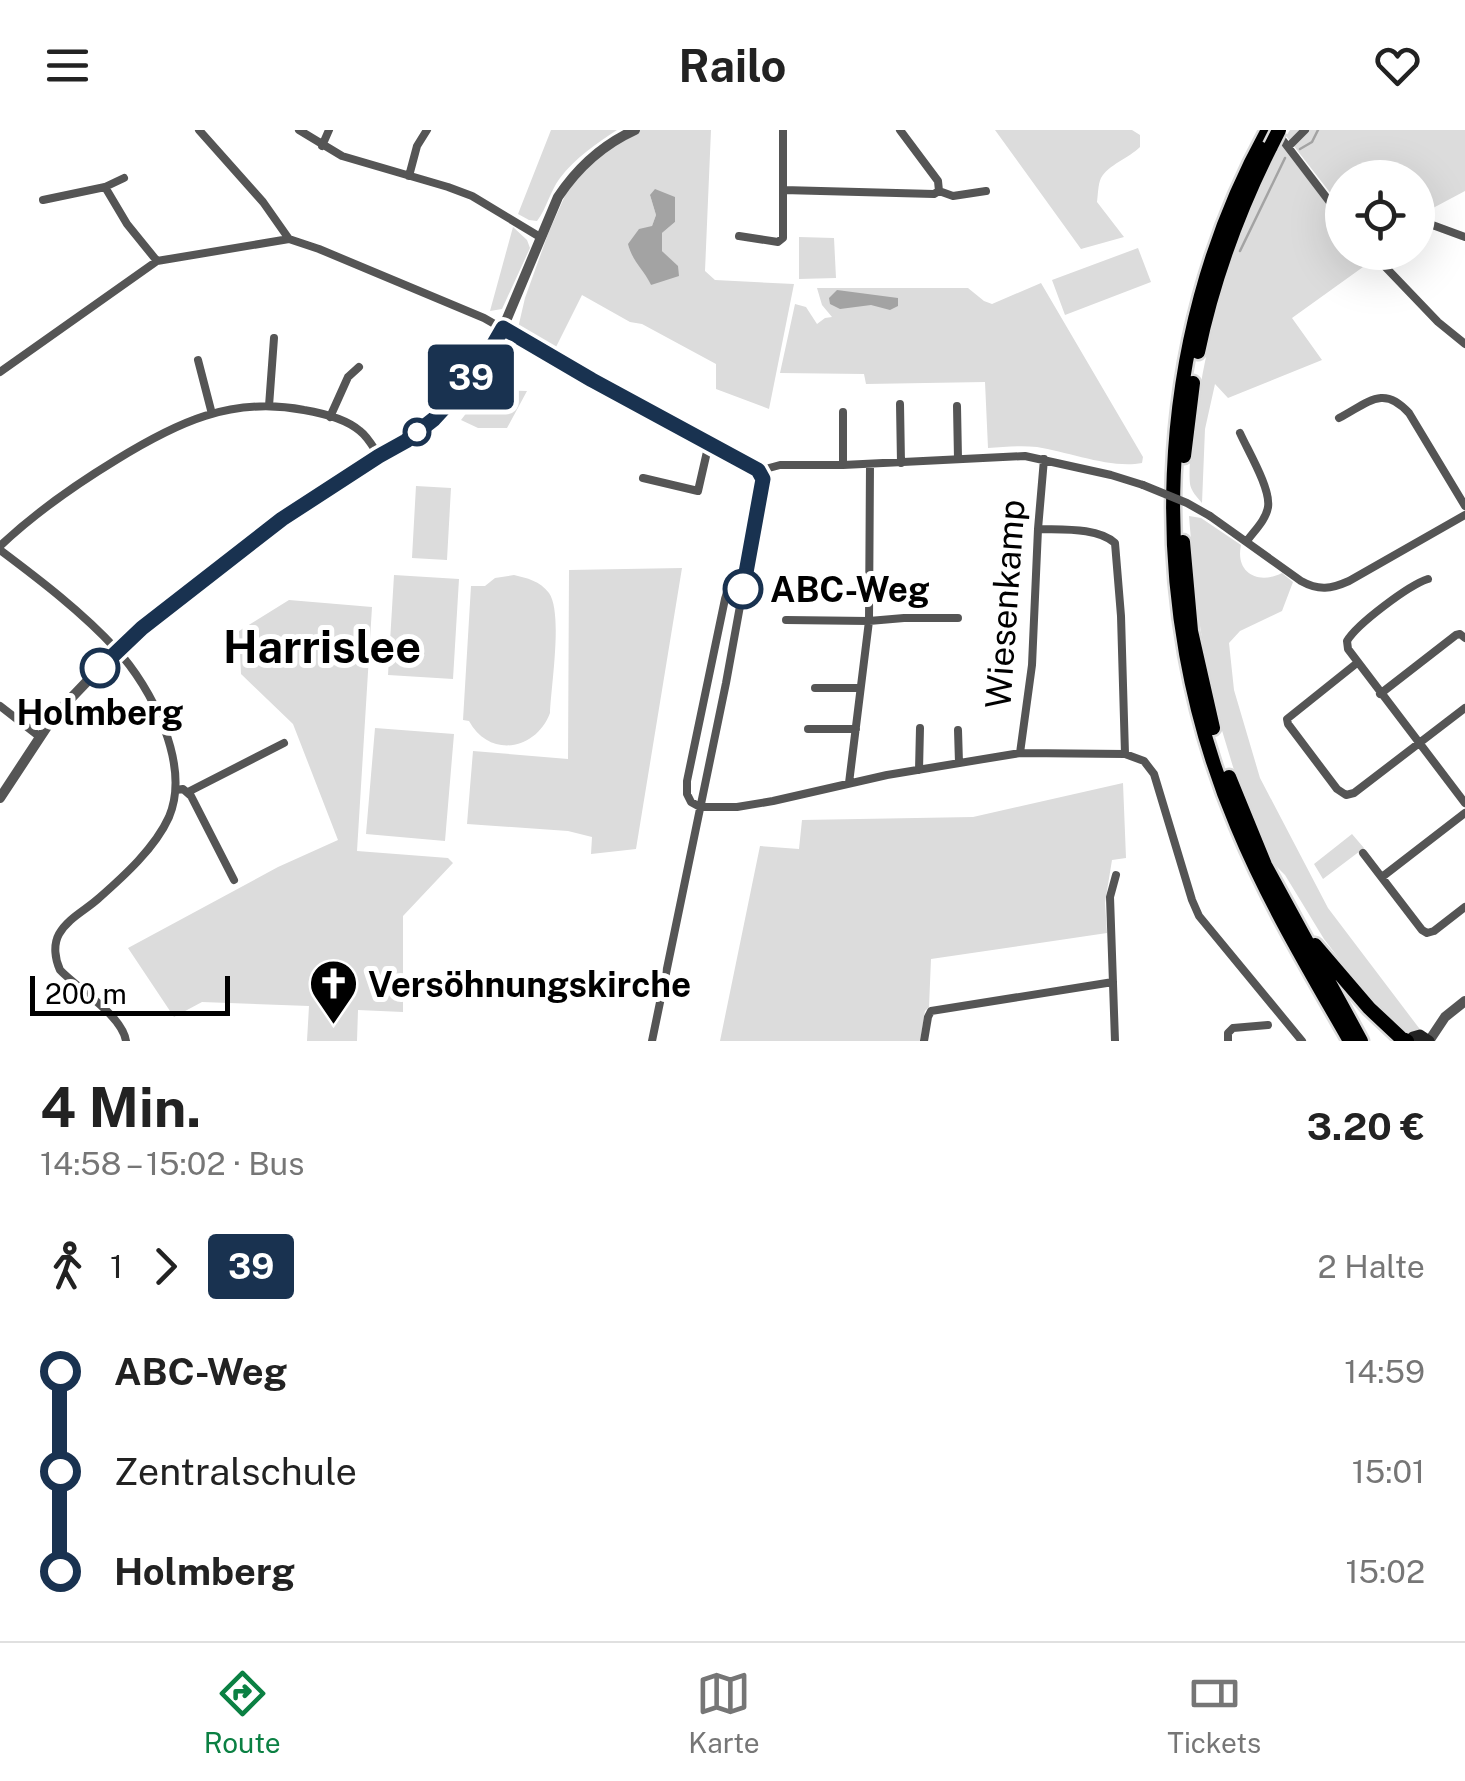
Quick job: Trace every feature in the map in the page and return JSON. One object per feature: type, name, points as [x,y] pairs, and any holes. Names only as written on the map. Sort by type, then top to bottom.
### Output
[{"type":"highway","points":[[1273,135],[1228,246],[1203,330],[1188,415],[1182,534],[1192,631],[1216,740],[1265,865],[1361,1041]]},
{"type":"highway","points":[[1273,135],[1218,243],[1186,363],[1173,496],[1177,590],[1197,706],[1236,824],[1272,900],[1350,1041]]},
{"type":"highway","points":[[1295,921],[1369,1008],[1408,1041]]},
{"type":"main road","points":[[1408,1041],[1420,1035],[1429,1041]]},
{"type":"street","points":[[199,130],[289,239]]},
{"type":"street","points":[[299,130],[322,146],[361,163],[472,196],[540,238]]},
{"type":"street","points":[[322,146],[329,130]]},
{"type":"street","points":[[409,176],[417,146],[427,130]]},
{"type":"street","points":[[0,798],[60,709],[117,650],[267,530],[434,419],[485,359],[503,328],[558,197],[600,150],[634,130]]},
{"type":"street","points":[[739,236],[778,242],[783,238],[783,130]]},
{"type":"street","points":[[900,130],[938,181],[939,191]]},
{"type":"street","points":[[1288,147],[1305,130]]},
{"type":"street","points":[[1273,135],[1288,147],[1325,196]]},
{"type":"street","points":[[43,200],[105,187],[124,178]]},
{"type":"street","points":[[105,187],[127,224],[157,261]]},
{"type":"street","points":[[783,190],[934,194],[939,191],[953,196],[986,191]]},
{"type":"street","points":[[1435,226],[1465,237]]},
{"type":"street","points":[[0,372],[157,261],[289,239],[484,318],[761,474],[747,567],[652,1041]]},
{"type":"street","points":[[1390,270],[1438,322],[1465,344]]},
{"type":"street","points":[[269,406],[274,338]]},
{"type":"street","points":[[198,360],[212,414]]},
{"type":"street","points":[[330,417],[348,377],[359,367]]},
{"type":"street","points":[[1339,418],[1376,398],[1388,397],[1399,402],[1410,413],[1465,506]]},
{"type":"street","points":[[900,404],[902,463]]},
{"type":"street","points":[[126,1041],[125,1032],[112,1017],[60,970],[56,945],[67,924],[139,858],[170,816],[176,790],[172,755],[161,720],[117,650],[0,548],[30,518],[102,468],[178,424],[212,414],[269,406],[330,417],[359,430],[379,456]]},
{"type":"street","points":[[957,406],[958,460]]},
{"type":"street","points":[[843,412],[843,465]]},
{"type":"street","points":[[1240,433],[1268,505],[1247,541]]},
{"type":"street","points":[[643,478],[698,491],[709,443]]},
{"type":"street","points":[[761,474],[780,466],[1004,456],[1044,459],[1143,485],[1188,503],[1312,587],[1332,588],[1349,581],[1465,516]]},
{"type":"street","name":"Wiesenkamp","points":[[1020,753],[1032,665],[1044,459]]},
{"type":"street","points":[[849,783],[869,621],[870,464]]},
{"type":"street","points":[[1038,530],[1105,536],[1115,543],[1125,754]]},
{"type":"street","points":[[747,567],[730,583],[724,598],[691,764],[687,794],[691,802],[700,806],[737,807],[1020,753],[1125,754],[1144,760],[1154,774],[1200,916],[1302,1041]]},
{"type":"street","points":[[1428,578],[1356,630],[1347,641],[1348,649],[1465,803]]},
{"type":"street","points":[[786,620],[958,618]]},
{"type":"street","points":[[1380,694],[1456,634],[1465,638]]},
{"type":"street","points":[[1357,663],[1287,719],[1346,795],[1354,794],[1465,708]]},
{"type":"street","points":[[815,688],[860,688]]},
{"type":"street","points":[[0,706],[40,738]]},
{"type":"street","points":[[919,770],[920,728]]},
{"type":"street","points":[[808,729],[856,729]]},
{"type":"street","points":[[958,730],[959,763]]},
{"type":"street","points":[[188,792],[284,742]]},
{"type":"street","points":[[176,790],[188,792],[234,880]]},
{"type":"street","points":[[1382,876],[1465,813]]},
{"type":"street","points":[[1363,853],[1427,933],[1465,907]]},
{"type":"street","points":[[1115,1041],[1110,898],[1116,876]]},
{"type":"street","points":[[924,1041],[932,1011],[1112,982]]},
{"type":"street","points":[[1429,1041],[1465,1001]]},
{"type":"street","points":[[1228,1041],[1233,1028],[1268,1025]]},
{"type":"shaded area","points":[[551,130],[617,130],[572,164],[537,221],[529,220],[518,214]]},
{"type":"shaded area","points":[[640,130],[711,130],[705,271],[715,280],[794,284],[769,409],[716,389],[716,364],[582,295],[554,351],[518,328],[548,234],[568,189],[602,152]],"holes":[[[650,195],[675,222],[662,233],[662,251],[677,266],[651,285],[644,270],[656,215]]]},
{"type":"shaded area","points":[[995,130],[1132,130],[1140,135],[1140,147],[1108,169],[1099,186],[1097,202],[1124,237],[1081,249]]},
{"type":"shaded area","points":[[1290,130],[1465,130],[1465,191],[1435,207],[1435,160],[1325,160],[1325,186],[1286,136]]},
{"type":"shaded area","points":[[1281,145],[1325,201],[1325,270],[1359,270],[1292,318],[1322,360],[1228,398],[1215,384],[1205,429],[1202,503],[1191,487],[1190,468],[1202,379],[1217,310],[1251,210]]},
{"type":"shaded area","points":[[655,189],[675,197],[675,222],[662,233],[662,251],[678,266],[679,276],[651,285],[628,244],[639,229],[652,226],[656,215],[650,195]]},
{"type":"shaded area","points":[[513,227],[530,248],[502,309],[490,311]]},
{"type":"shaded area","points":[[799,237],[834,238],[836,278],[799,279]]},
{"type":"shaded area","points":[[1138,248],[1151,282],[1065,315],[1052,280]]},
{"type":"shaded area","points":[[1041,283],[1143,457],[1142,463],[1104,462],[1037,447],[988,448],[985,382],[866,384],[864,374],[780,373],[795,304],[806,307],[817,324],[832,317],[822,305],[817,288],[968,288],[992,304]]},
{"type":"shaded area","points":[[837,290],[898,298],[898,306],[890,310],[871,305],[840,309],[830,304],[829,298]]},
{"type":"shaded area","points":[[484,390],[527,391],[507,428],[478,428],[461,420]]},
{"type":"shaded area","points":[[416,486],[451,488],[447,560],[412,558]]},
{"type":"shaded area","points":[[1189,516],[1201,518],[1241,545],[1242,563],[1250,574],[1265,578],[1282,573],[1293,582],[1282,611],[1240,631],[1229,643],[1234,690],[1260,778],[1328,908],[1422,1032],[1403,1033],[1357,982],[1273,863],[1237,780],[1217,714],[1196,602]]},
{"type":"shaded area","points":[[682,568],[636,849],[591,854],[592,837],[568,831],[467,824],[473,751],[568,759],[569,570]]},
{"type":"shaded area","points":[[394,575],[459,579],[453,679],[388,675]]},
{"type":"shaded area","points":[[514,575],[537,583],[549,593],[555,616],[554,668],[550,713],[543,726],[524,742],[500,745],[463,720],[471,586],[485,586],[495,578]]},
{"type":"shaded area","points":[[289,600],[372,607],[357,851],[448,858],[453,863],[403,916],[403,1012],[358,1010],[357,1041],[307,1041],[309,1006],[202,1002],[174,1017],[128,948],[278,867],[338,840],[293,724],[241,674],[239,631]]},
{"type":"shaded area","points":[[375,728],[454,734],[445,841],[366,834]]},
{"type":"shaded area","points":[[1123,783],[1126,858],[1112,860],[1105,903],[1107,933],[931,959],[929,1007],[920,1041],[720,1041],[760,846],[799,849],[802,820],[973,817]]},
{"type":"shaded area","points":[[1352,834],[1364,848],[1323,879],[1314,864]]},
{"type":"waterway","points":[[1300,149],[1312,142],[1318,130]]},
{"type":"waterway","points":[[1240,251],[1285,158]]},
{"type":"bus line","name":"39","points":[[100,668],[142,628],[282,519],[434,419],[485,359],[503,328],[758,470],[763,479],[743,589]]},
{"type":"place","name":"ABC-Weg","points":[[743,589]]},
{"type":"place","name":"Holmberg","points":[[100,668]]},
{"type":"place","name":"Versöhnungskirche","points":[[333,1026]]},
{"type":"district","name":"Harrislee","points":[[322,646]]}]
